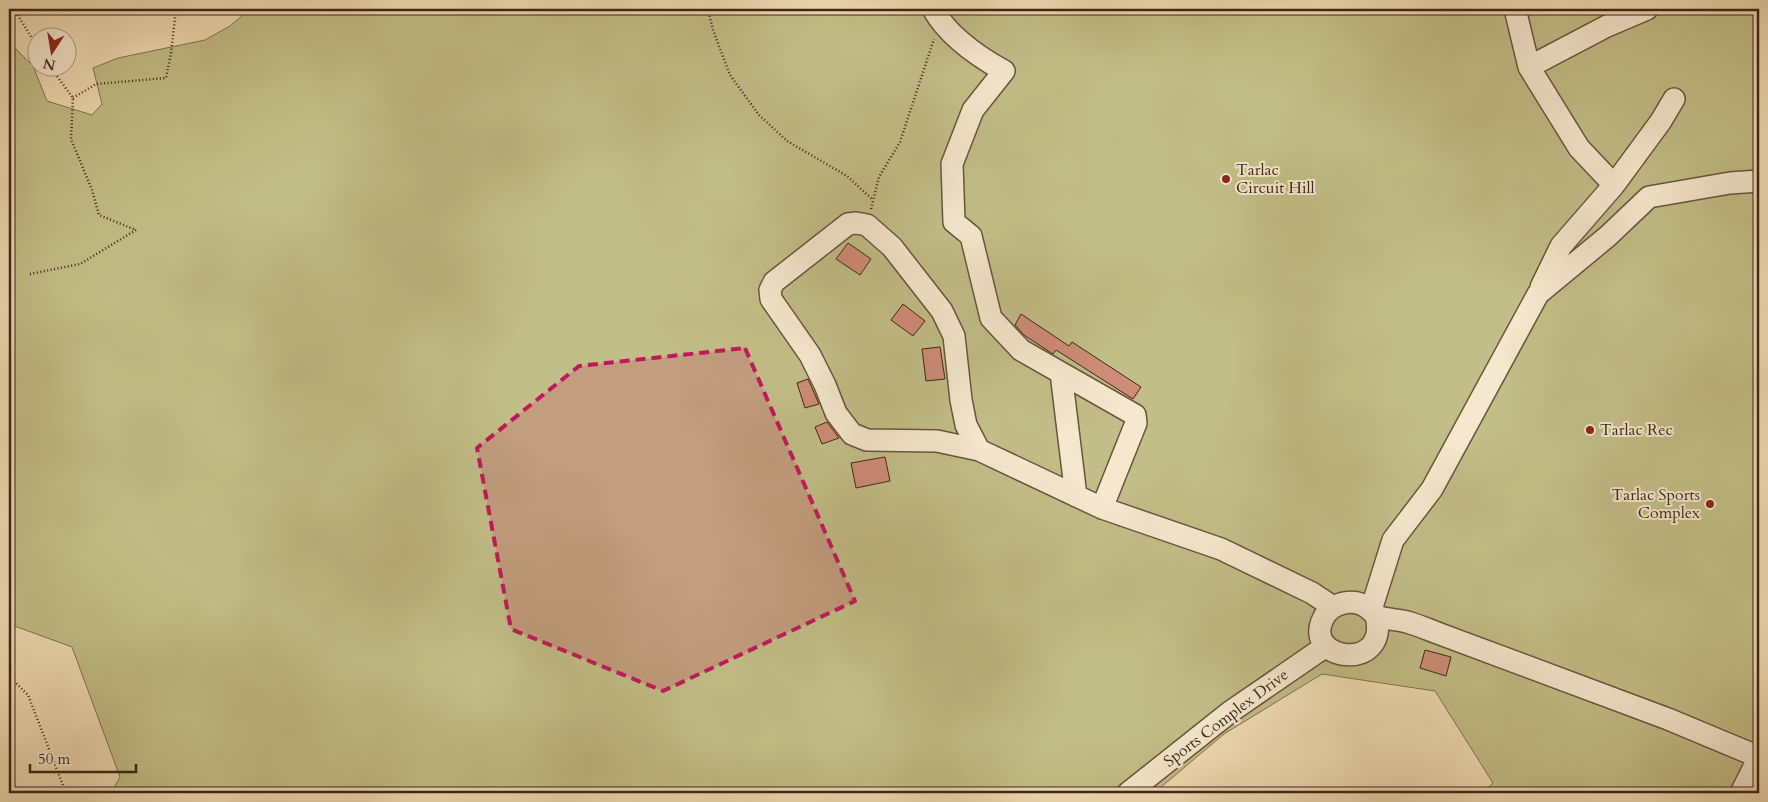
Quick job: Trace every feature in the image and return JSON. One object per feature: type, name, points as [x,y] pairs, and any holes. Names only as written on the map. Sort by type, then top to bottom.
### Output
[{"type":"street","points":[[1515,9],[1530,67],[1579,148],[1614,185]]},
{"type":"street","points":[[1530,67],[1606,26],[1647,9]]},
{"type":"street","points":[[935,12],[948,30],[980,58],[1004,71],[973,110],[952,164],[954,222],[971,236],[991,318],[1021,350],[1136,417],[1136,423],[1102,508]]},
{"type":"street","points":[[1674,99],[1661,121],[1614,185],[1561,246],[1538,294],[1432,489],[1393,540],[1373,613],[1378,632],[1376,639],[1365,651],[1350,656],[1331,650],[1326,646],[1320,634],[1327,612],[1340,604],[1356,602],[1373,613],[1407,622],[1668,719],[1759,757],[1741,793]]},
{"type":"street","points":[[1538,294],[1608,236],[1649,197],[1730,183],[1759,182]]},
{"type":"street","points":[[978,450],[966,425],[961,400],[954,336],[942,311],[892,247],[867,225],[848,224],[774,282],[770,290],[771,299],[810,355],[836,412],[852,434],[867,440],[937,440],[978,450],[1102,508],[1221,549],[1312,593],[1333,607]]},
{"type":"street","points":[[1061,373],[1076,496]]},
{"type":"street","name":"Sports Complex Drive","points":[[1128,793],[1230,712],[1326,646]]},
{"type":"path","points":[[14,9],[28,32]]},
{"type":"path","points":[[73,98],[96,84],[166,78],[176,9]]},
{"type":"path","points":[[708,9],[713,30],[730,75],[759,115],[787,141],[847,176],[873,200]]},
{"type":"path","points":[[867,225],[879,178],[900,142],[938,26],[935,12]]},
{"type":"path","points":[[30,274],[80,264],[136,230],[99,215],[92,190],[72,139],[73,98],[58,78]]},
{"type":"path","points":[[9,676],[28,694],[66,793]]},
{"type":"highlighted area","points":[[745,348],[855,601],[663,691],[511,629],[477,448],[579,366]]},
{"type":"shaded area","points":[[250,9],[1759,9],[1759,793],[1482,793],[1493,783],[1435,691],[1322,674],[1224,734],[1154,793],[111,793],[120,777],[72,647],[9,624],[9,42],[28,61],[28,78],[38,78],[47,101],[92,115],[102,104],[93,68],[118,58],[205,40],[230,26]]},
{"type":"building","points":[[848,243],[871,259],[860,275],[836,259]]},
{"type":"building","points":[[903,304],[925,321],[913,336],[891,320]]},
{"type":"building","points":[[1021,314],[1069,346],[1072,342],[1141,387],[1133,399],[1056,350],[1053,354],[1024,335],[1015,325]]},
{"type":"building","points":[[940,347],[945,379],[926,381],[922,349]]},
{"type":"building","points":[[808,379],[819,404],[805,408],[797,383]]},
{"type":"building","points":[[827,422],[839,438],[822,444],[815,427]]},
{"type":"building","points":[[885,457],[890,481],[856,488],[851,463]]},
{"type":"building","points":[[1425,650],[1451,657],[1446,676],[1420,668]]},
{"type":"place","name":"Tarlac Circuit Hill","points":[[1226,179]]},
{"type":"place","name":"Tarlac Rec","points":[[1590,430]]},
{"type":"place","name":"Tarlac Sports Complex","points":[[1710,504]]}]
